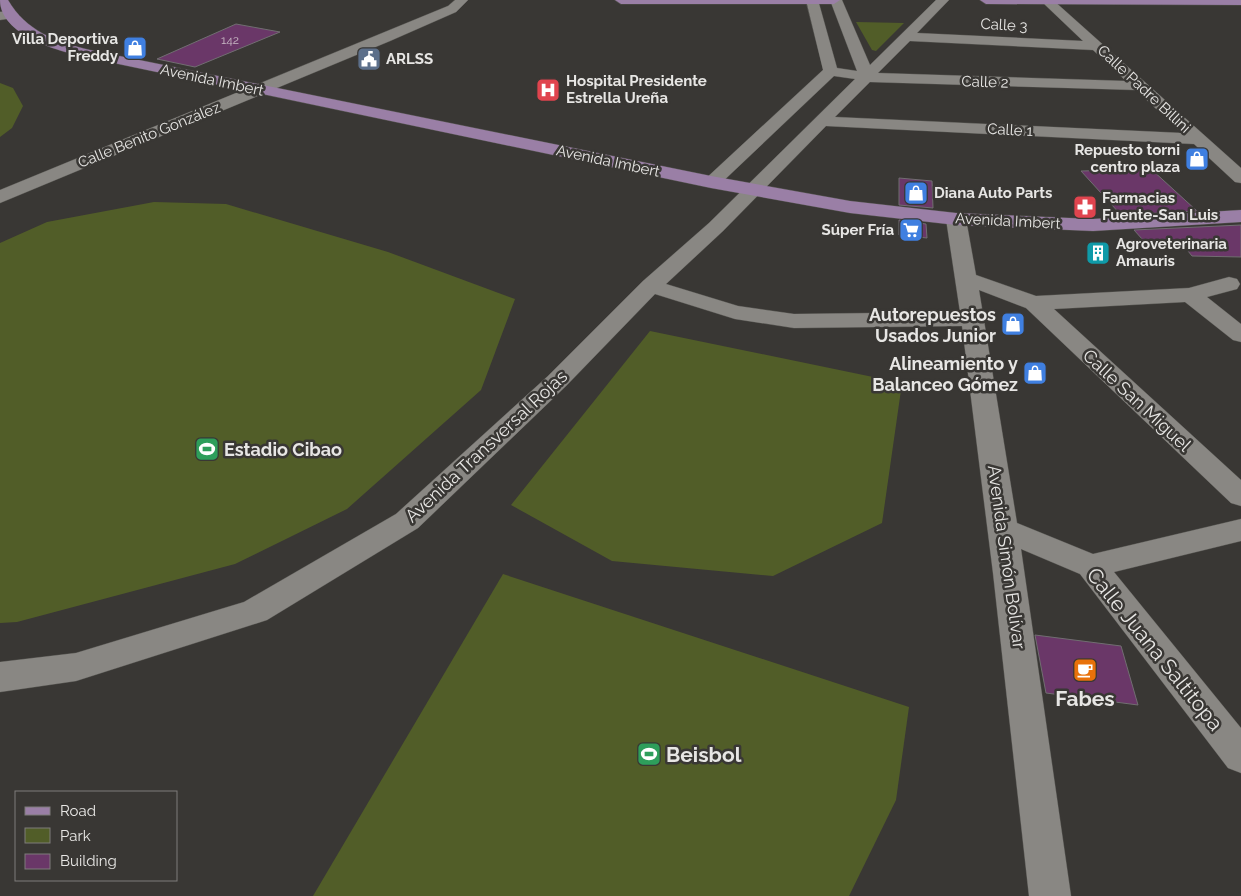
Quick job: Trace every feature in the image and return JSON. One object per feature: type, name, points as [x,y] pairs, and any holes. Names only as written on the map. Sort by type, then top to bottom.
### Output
[{"type":"main road","points":[[621,0],[835,0]]},
{"type":"main road","points":[[766,0],[818,16]]},
{"type":"main road","points":[[986,0],[1241,1]]},
{"type":"main road","name":"Avenida Imbert","points":[[3,10],[39,39],[73,50],[711,182],[850,207],[956,219],[1093,225],[1241,216]]},
{"type":"street","name":"Calle Benito González","points":[[0,197],[452,9],[462,0]]},
{"type":"street","points":[[711,182],[831,70],[818,16],[812,0]]},
{"type":"street","points":[[835,0],[867,76]]},
{"type":"street","name":"Avenida Transversal Rojas","points":[[0,677],[76,667],[255,611],[406,521],[558,381],[651,286],[716,227],[943,0]]},
{"type":"street","name":"Calle Padre Billini","points":[[1047,0],[1241,178]]},
{"type":"street","name":"Calle 3","points":[[908,37],[1098,46]]},
{"type":"street","name":"Calle 2","points":[[831,70],[867,76],[1139,86]]},
{"type":"street","name":"Calle 1","points":[[822,121],[1198,139]]},
{"type":"street","name":"Avenida Simón Bolívar","points":[[956,219],[968,279],[972,319],[1005,530],[1050,896]]},
{"type":"street","points":[[968,279],[1034,303],[1190,294],[1229,284]]},
{"type":"street","points":[[651,286],[735,312],[794,321],[972,319]]},
{"type":"street","points":[[1190,294],[1241,335]]},
{"type":"street","name":"Calle San Miguel","points":[[1034,303],[1241,496]]},
{"type":"street","name":"Calle Juana Saltitopa","points":[[1005,530],[1091,566],[1241,756]]},
{"type":"street","points":[[1091,566],[1241,530]]},
{"type":"green space","points":[[856,22],[904,23],[876,51],[872,50]]},
{"type":"green space","points":[[0,83],[13,88],[23,106],[12,128],[0,137]]},
{"type":"green space","name":"Estadio Cibao","points":[[154,202],[226,204],[388,252],[515,299],[481,390],[347,509],[235,564],[17,622],[0,623],[0,243],[47,222]]},
{"type":"green space","points":[[650,331],[902,383],[882,523],[773,576],[612,561],[511,505]]},
{"type":"green space","name":"Beisbol","points":[[503,574],[909,707],[896,800],[849,896],[313,896]]},
{"type":"building","points":[[236,24],[280,32],[195,67],[157,59]]},
{"type":"building","points":[[1151,169],[1197,211],[1121,215],[1081,171]]},
{"type":"building","name":"Diana Auto Parts","points":[[899,178],[932,181],[933,208],[899,205]]},
{"type":"building","name":"Súper Fría","points":[[899,220],[926,224],[927,238],[899,235]]},
{"type":"building","points":[[1241,225],[1241,257],[1192,256],[1184,246],[1151,249],[1134,230]]},
{"type":"building","name":"Fabes","points":[[1035,635],[1121,646],[1138,705],[1046,693]]},
{"type":"place","name":"Villa Deportiva Freddy","points":[[135,48]]},
{"type":"place","name":"ARLSS","points":[[369,59]]},
{"type":"place","name":"Hospital Presidente Estrella Ureña","points":[[548,90]]},
{"type":"place","name":"Repuesto torni centro plaza","points":[[1197,159]]},
{"type":"place","name":"Diana Auto Parts","points":[[916,193]]},
{"type":"place","name":"Farmacias Fuente-San Luis","points":[[1085,207]]},
{"type":"place","name":"Súper Fría","points":[[911,230]]},
{"type":"place","name":"Agroveterinaria Amauris","points":[[1098,253]]},
{"type":"place","name":"Autorepuestos Usados Junior","points":[[1013,324]]},
{"type":"place","name":"Alineamiento y Balanceo Gómez","points":[[1035,373]]},
{"type":"place","name":"Estadio Cibao","points":[[207,449]]},
{"type":"place","name":"Fabes","points":[[1085,670]]},
{"type":"place","name":"Beisbol","points":[[649,754]]}]
